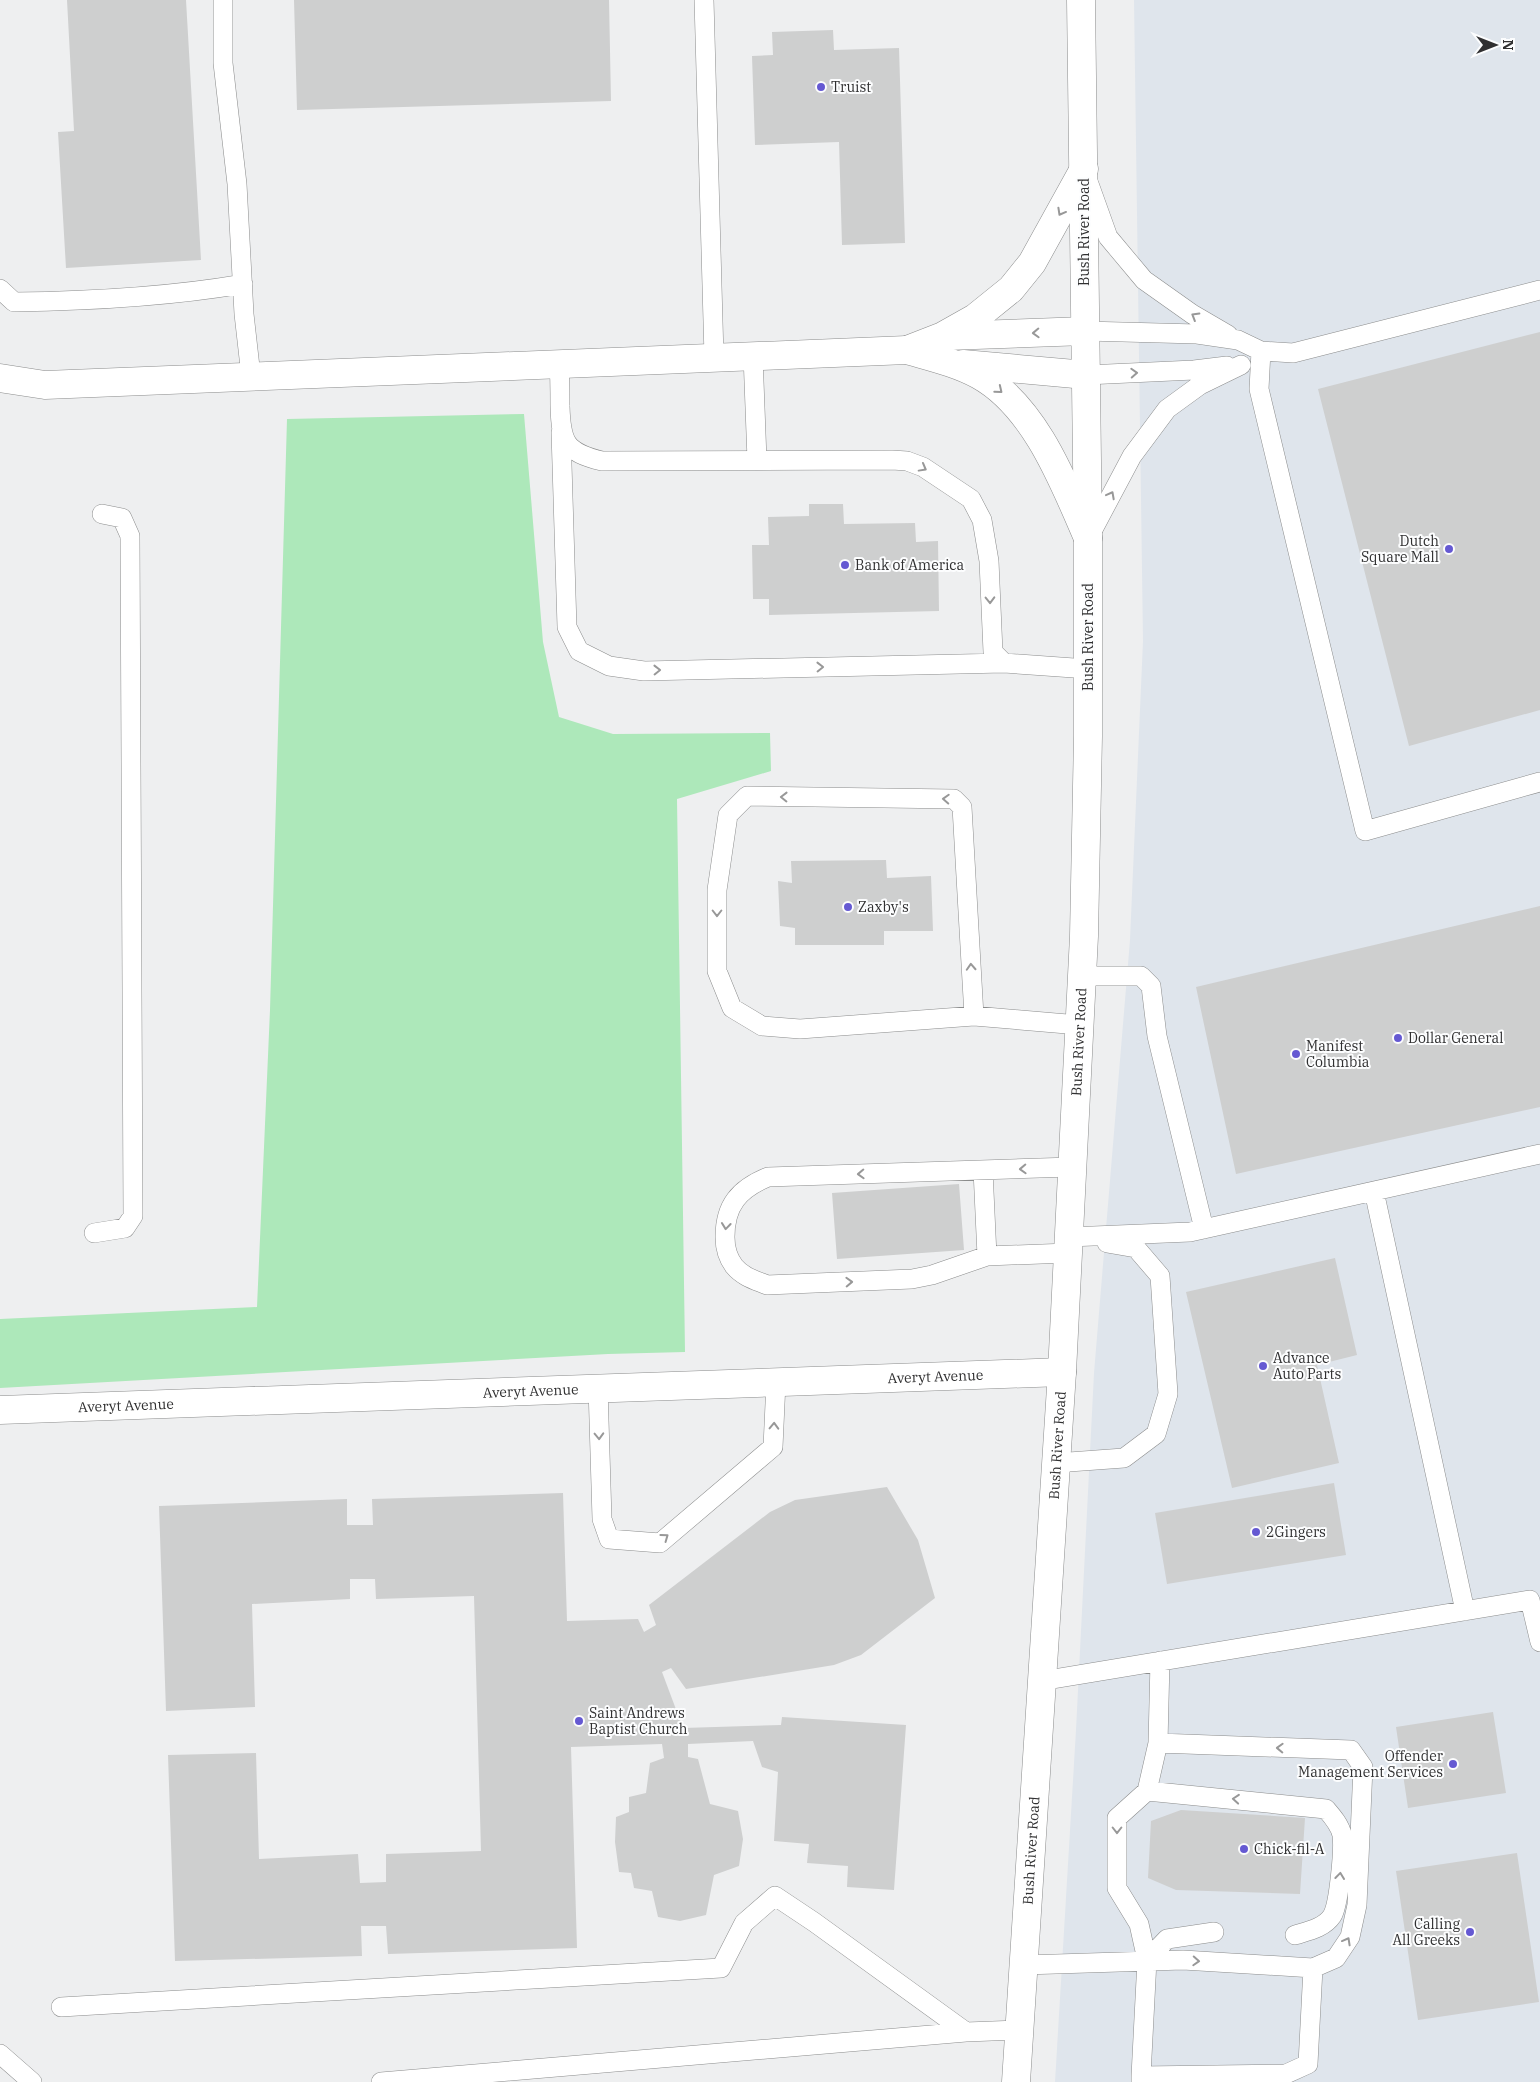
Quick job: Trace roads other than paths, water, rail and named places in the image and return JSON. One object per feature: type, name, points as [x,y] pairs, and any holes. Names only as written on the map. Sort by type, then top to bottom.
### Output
[{"type":"street","name":"Bush River Road","points":[[1016,2082],[1062,1372],[1084,936],[1088,538],[1081,0]]},
{"type":"street","points":[[907,350],[943,336],[975,318],[1017,282],[1032,263],[1084,169]]},
{"type":"street","points":[[943,336],[1085,331]]},
{"type":"street","points":[[0,378],[45,385],[907,350],[951,363],[980,376],[1009,399],[1036,431],[1056,463],[1088,538]]},
{"type":"street","points":[[951,363],[1086,375]]},
{"type":"street","name":"Averyt Avenue","points":[[0,1410],[598,1387],[1062,1372]]},
{"type":"lane","points":[[223,0],[223,62],[237,184],[242,284],[251,376]]},
{"type":"lane","points":[[704,0],[714,357]]},
{"type":"lane","points":[[1084,169],[1108,236],[1144,280],[1192,314],[1261,351],[1293,353],[1540,290]]},
{"type":"lane","points":[[0,289],[14,302],[68,302],[190,293],[242,284]]},
{"type":"lane","points":[[1085,331],[1197,334],[1238,340]]},
{"type":"lane","points":[[1088,538],[1132,456],[1167,410],[1200,385],[1241,364],[1261,351]]},
{"type":"lane","points":[[1261,351],[1259,389],[1365,831],[1540,782]]},
{"type":"lane","points":[[753,355],[756,460]]},
{"type":"lane","points":[[559,363],[567,627],[579,650],[609,666],[644,671],[1004,664],[1088,669]]},
{"type":"lane","points":[[1086,375],[1194,370],[1241,364]]},
{"type":"lane","points":[[561,431],[569,446],[584,456],[602,461],[876,460],[907,461],[923,467],[971,499],[982,520],[989,561],[993,652],[1004,664]]},
{"type":"lane","points":[[94,1233],[125,1228],[133,1216],[130,536],[122,518],[102,514]]},
{"type":"lane","points":[[974,1016],[962,807],[954,799],[747,796],[728,815],[718,890],[718,971],[732,1008],[762,1026],[800,1029],[974,1016],[1079,1025]]},
{"type":"lane","points":[[1082,976],[1141,976],[1151,986],[1157,1036],[1204,1229]]},
{"type":"lane","points":[[1072,1167],[768,1177],[754,1183],[739,1195],[729,1208],[725,1225],[725,1246],[734,1265],[745,1276],[767,1285],[912,1279],[932,1275],[987,1256],[1190,1232],[1540,1154]]},
{"type":"lane","points":[[984,1170],[987,1256]]},
{"type":"lane","points":[[1374,1191],[1465,1611]]},
{"type":"lane","points":[[1055,1463],[1124,1458],[1156,1434],[1168,1394],[1160,1276],[1136,1248],[1068,1245]]},
{"type":"lane","points":[[598,1387],[602,1519],[609,1539],[660,1543],[773,1447],[776,1382]]},
{"type":"lane","points":[[1041,1681],[1530,1600],[1540,1642]]},
{"type":"lane","points":[[1160,1661],[1158,1744],[1147,1792],[1117,1818],[1117,1888],[1138,1924],[1147,1960],[1141,2079],[1286,2074],[1308,2064],[1313,1968]]},
{"type":"lane","points":[[1024,1965],[1183,1960],[1313,1968],[1336,1958],[1350,1937],[1357,1905],[1363,1767],[1351,1750],[1158,1744]]},
{"type":"lane","points":[[1147,1792],[1326,1809],[1336,1820],[1342,1834],[1341,1875],[1333,1915],[1321,1926],[1295,1935]]},
{"type":"lane","points":[[62,2007],[721,1968],[744,1923],[774,1896],[814,1922],[966,2032]]},
{"type":"lane","points":[[1147,1960],[1167,1939],[1214,1932]]},
{"type":"lane","points":[[381,2082],[966,2032],[1020,2030]]},
{"type":"lane","points":[[0,2054],[32,2082]]},
{"type":"place","name":"Truist","points":[[821,87]]},
{"type":"place","name":"Dutch Square Mall","points":[[1449,549]]},
{"type":"place","name":"Bank of America","points":[[845,565]]},
{"type":"place","name":"Zaxby's","points":[[848,907]]},
{"type":"place","name":"Dollar General","points":[[1398,1038]]},
{"type":"place","name":"Manifest Columbia","points":[[1296,1054]]},
{"type":"place","name":"Advance Auto Parts","points":[[1263,1366]]},
{"type":"place","name":"2Gingers","points":[[1256,1532]]},
{"type":"place","name":"Saint Andrews Baptist Church","points":[[579,1721]]},
{"type":"place","name":"Offender Management Services","points":[[1453,1764]]},
{"type":"place","name":"Chick-fil-A","points":[[1244,1849]]},
{"type":"place","name":"Calling All Greeks","points":[[1470,1932]]}]
